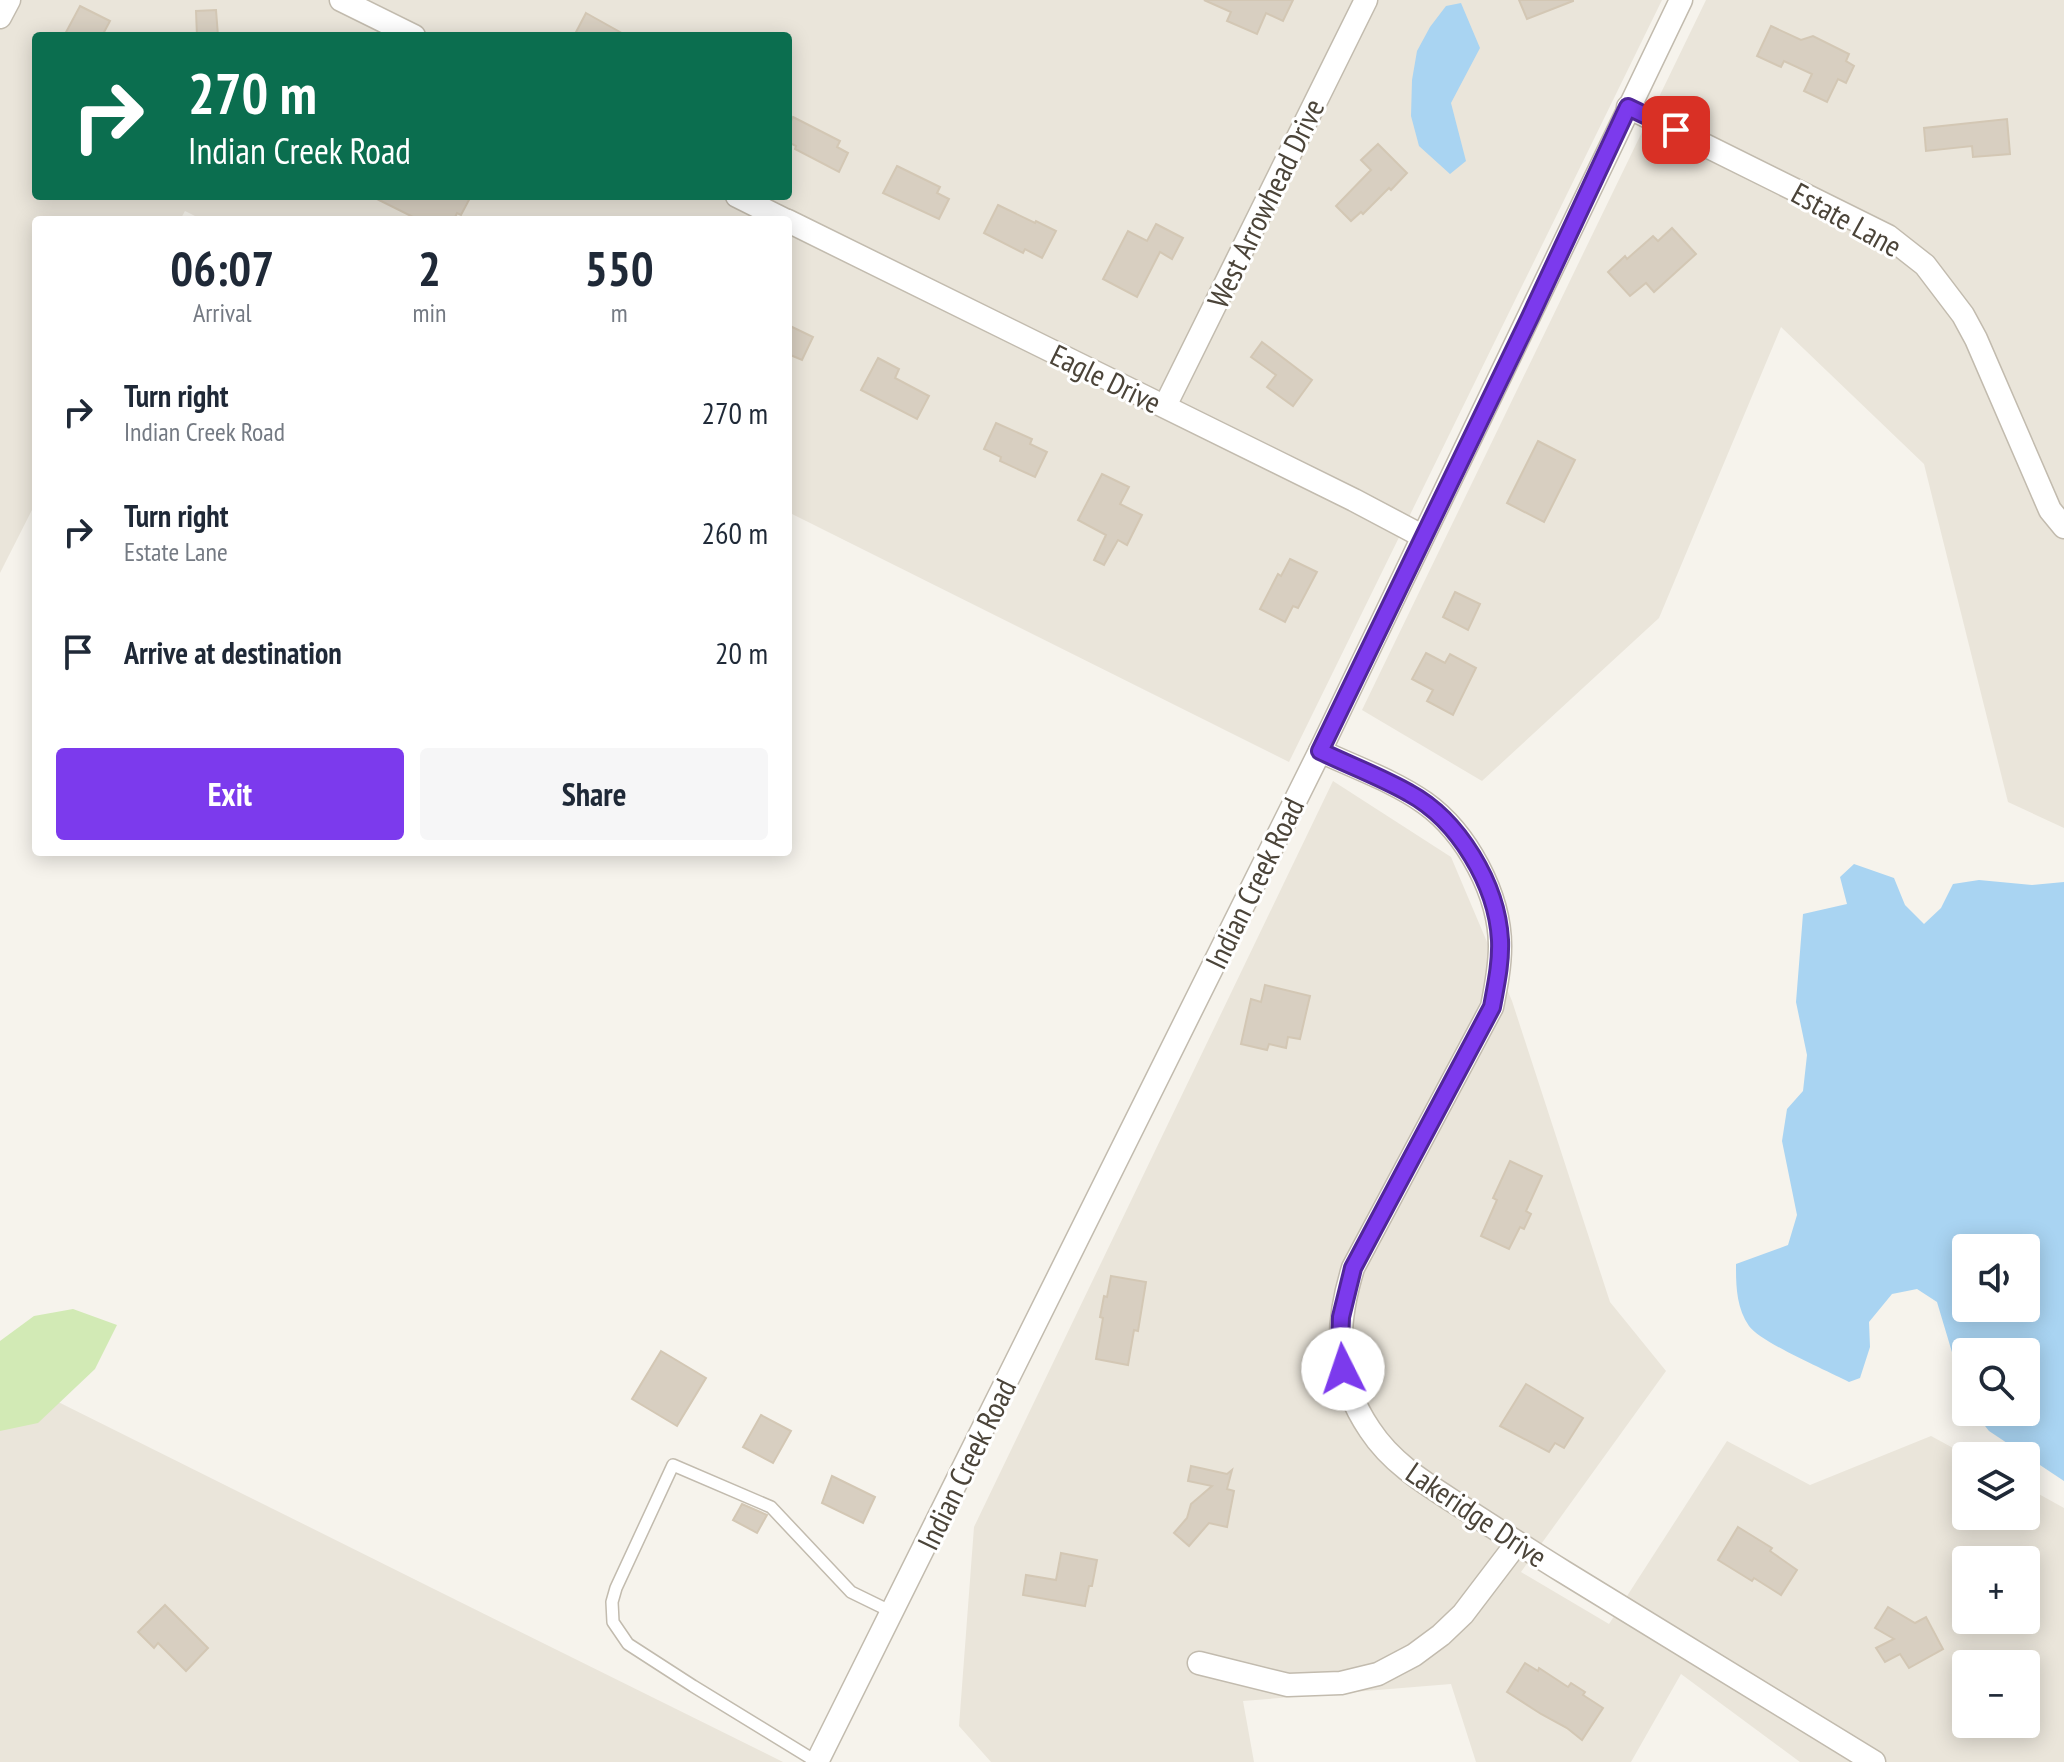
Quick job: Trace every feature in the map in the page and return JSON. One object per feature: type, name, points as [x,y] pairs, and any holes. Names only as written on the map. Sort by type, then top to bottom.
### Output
[{"type":"street","points":[[0,17],[9,0]]},
{"type":"street","points":[[341,0],[406,32]]},
{"type":"street","name":"West Arrowhead Drive","points":[[1165,406],[1366,0]]},
{"type":"street","name":"Indian Creek Road","points":[[817,1762],[1320,751],[1681,0]]},
{"type":"street","name":"Estate Lane","points":[[1628,107],[1888,236],[1925,265],[1963,315],[1976,339],[2050,510],[2064,527]]},
{"type":"street","name":"Eagle Drive","points":[[745,200],[776,216]]},
{"type":"street","name":"Eagle Drive","points":[[792,224],[1165,406],[1422,536]]},
{"type":"street","name":"Lakeridge Drive","points":[[1320,751],[1410,793],[1445,821],[1477,863],[1491,894],[1498,922],[1499,967],[1492,1007],[1353,1268],[1341,1317],[1340,1343],[1343,1369],[1360,1414],[1372,1433],[1408,1472],[1517,1543],[1874,1762]]},
{"type":"street","points":[[1199,1663],[1288,1685],[1341,1683],[1378,1674],[1414,1655],[1441,1635],[1463,1614],[1517,1543]]},
{"type":"lane","points":[[817,1762],[628,1644],[613,1622],[612,1602],[616,1588],[673,1465],[771,1507],[851,1592],[892,1612]]},
{"type":"shaded area","points":[[0,0],[1662,0],[1289,762],[792,514],[792,216],[195,216],[185,211],[182,216],[32,216],[32,510],[0,573]]},
{"type":"shaded area","points":[[1706,0],[2064,0],[2064,828],[2008,802],[1924,464],[1781,327],[1659,618],[1482,781],[1362,710]]},
{"type":"shaded area","points":[[1333,781],[1451,857],[1512,1001],[1610,1302],[1666,1371],[1521,1572],[1609,1624],[1727,1441],[1810,1485],[1931,1436],[1952,1447],[1952,1530],[2040,1530],[2040,1495],[2064,1508],[2064,1762],[1800,1762],[1681,1674],[1631,1762],[1476,1762],[1451,1684],[1243,1701],[1254,1762],[991,1762],[959,1726],[974,1527]]},
{"type":"shaded area","points":[[0,1373],[440,1592],[783,1762],[0,1762]]},
{"type":"green space","points":[[73,1309],[117,1325],[95,1369],[38,1423],[0,1431],[0,1341],[34,1316]]},
{"type":"water","points":[[1461,3],[1480,48],[1451,103],[1466,161],[1450,174],[1419,146],[1411,116],[1412,80],[1417,51],[1430,27],[1446,6]]},
{"type":"water","points":[[1854,864],[1894,878],[1905,905],[1924,924],[1941,908],[1953,884],[1979,880],[2032,885],[2064,882],[2064,1481],[2040,1465],[2040,1442],[2006,1442],[1985,1426],[2040,1426],[2040,1338],[1952,1338],[1952,1352],[1937,1302],[1917,1289],[1892,1294],[1869,1322],[1870,1347],[1860,1378],[1849,1382],[1766,1340],[1749,1326],[1741,1311],[1736,1264],[1788,1245],[1797,1215],[1782,1141],[1787,1109],[1803,1091],[1807,1055],[1796,1002],[1803,914],[1847,904],[1840,877]]},
{"type":"building","points":[[1204,0],[1293,0],[1283,21],[1266,13],[1257,34],[1227,21],[1231,12]]},
{"type":"building","points":[[1519,0],[1573,0],[1573,1],[1527,19]]},
{"type":"building","points":[[80,6],[110,21],[104,32],[66,32]]},
{"type":"building","points":[[216,10],[218,32],[197,32],[196,11]]},
{"type":"building","points":[[586,13],[620,32],[576,32]]},
{"type":"building","points":[[1771,26],[1801,40],[1813,36],[1849,54],[1846,61],[1854,66],[1846,83],[1838,79],[1827,102],[1804,91],[1812,74],[1784,61],[1781,67],[1757,56]]},
{"type":"building","points":[[792,119],[840,141],[837,147],[848,153],[839,172],[795,149],[796,146],[792,144]]},
{"type":"building","points":[[2007,119],[2010,154],[1973,157],[1972,146],[1926,151],[1924,128]]},
{"type":"building","points":[[1378,144],[1407,173],[1363,214],[1361,212],[1351,221],[1336,206],[1371,170],[1361,160]]},
{"type":"building","points":[[897,166],[940,187],[937,193],[949,199],[939,219],[883,193]]},
{"type":"building","points":[[379,200],[469,200],[461,215],[411,216]]},
{"type":"building","points":[[998,205],[1056,231],[1042,258],[1025,249],[1023,253],[984,233]]},
{"type":"building","points":[[1156,224],[1183,238],[1172,259],[1160,252],[1137,297],[1103,279],[1128,231],[1147,241]]},
{"type":"building","points":[[1672,228],[1696,254],[1654,292],[1646,283],[1630,296],[1608,272],[1653,236],[1658,241]]},
{"type":"building","points":[[792,327],[813,337],[802,360],[792,356]]},
{"type":"building","points":[[1262,342],[1312,380],[1293,406],[1267,387],[1276,375],[1251,357]]},
{"type":"building","points":[[878,358],[899,369],[895,378],[929,396],[917,419],[861,390]]},
{"type":"building","points":[[996,423],[1032,439],[1030,444],[1047,452],[1035,477],[1000,461],[1001,457],[984,449]]},
{"type":"building","points":[[1538,441],[1575,460],[1544,522],[1507,503]]},
{"type":"building","points":[[1102,474],[1129,487],[1120,504],[1142,515],[1127,545],[1118,540],[1104,565],[1094,560],[1106,535],[1078,520]]},
{"type":"building","points":[[1290,559],[1317,572],[1298,608],[1293,606],[1285,622],[1260,609],[1278,574],[1281,576]]},
{"type":"building","points":[[1455,592],[1480,604],[1468,630],[1443,617]]},
{"type":"building","points":[[1426,653],[1445,663],[1450,654],[1476,668],[1453,715],[1427,701],[1433,690],[1412,679]]},
{"type":"building","points":[[1265,985],[1310,996],[1300,1039],[1288,1037],[1286,1048],[1269,1044],[1267,1050],[1241,1044],[1251,999],[1261,1002]]},
{"type":"building","points":[[1510,1161],[1542,1176],[1526,1211],[1531,1214],[1509,1249],[1481,1236],[1497,1200],[1493,1198]]},
{"type":"building","points":[[1111,1276],[1146,1282],[1138,1331],[1134,1330],[1128,1365],[1096,1359],[1103,1318],[1100,1317]]},
{"type":"building","points":[[661,1351],[706,1378],[677,1426],[632,1399]]},
{"type":"building","points":[[1526,1384],[1583,1418],[1564,1448],[1555,1443],[1549,1452],[1500,1426]]},
{"type":"building","points":[[761,1415],[791,1431],[773,1463],[743,1447]]},
{"type":"building","points":[[1191,1466],[1227,1474],[1232,1470],[1227,1489],[1234,1491],[1227,1527],[1209,1523],[1189,1546],[1174,1533],[1187,1518],[1191,1504],[1212,1486],[1188,1481]]},
{"type":"building","points":[[832,1476],[875,1497],[863,1523],[822,1503]]},
{"type":"building","points":[[742,1504],[767,1515],[757,1533],[733,1520]]},
{"type":"building","points":[[1738,1527],[1772,1548],[1770,1551],[1797,1570],[1781,1595],[1718,1560]]},
{"type":"building","points":[[1061,1553],[1097,1560],[1085,1606],[1023,1595],[1026,1575],[1056,1580]]},
{"type":"building","points":[[165,1605],[208,1648],[186,1671],[158,1643],[154,1648],[138,1632]]},
{"type":"building","points":[[1888,1607],[1915,1623],[1926,1617],[1943,1649],[1909,1668],[1900,1654],[1885,1662],[1876,1648],[1894,1639],[1875,1628]]},
{"type":"building","points":[[1525,1663],[1538,1671],[1539,1668],[1568,1687],[1571,1683],[1603,1708],[1582,1740],[1507,1692]]},
{"type":"route","points":[[1343,1369],[1341,1317],[1353,1268],[1492,1007],[1500,943],[1491,894],[1477,863],[1445,821],[1410,793],[1320,751],[1628,107],[1676,130]]}]
